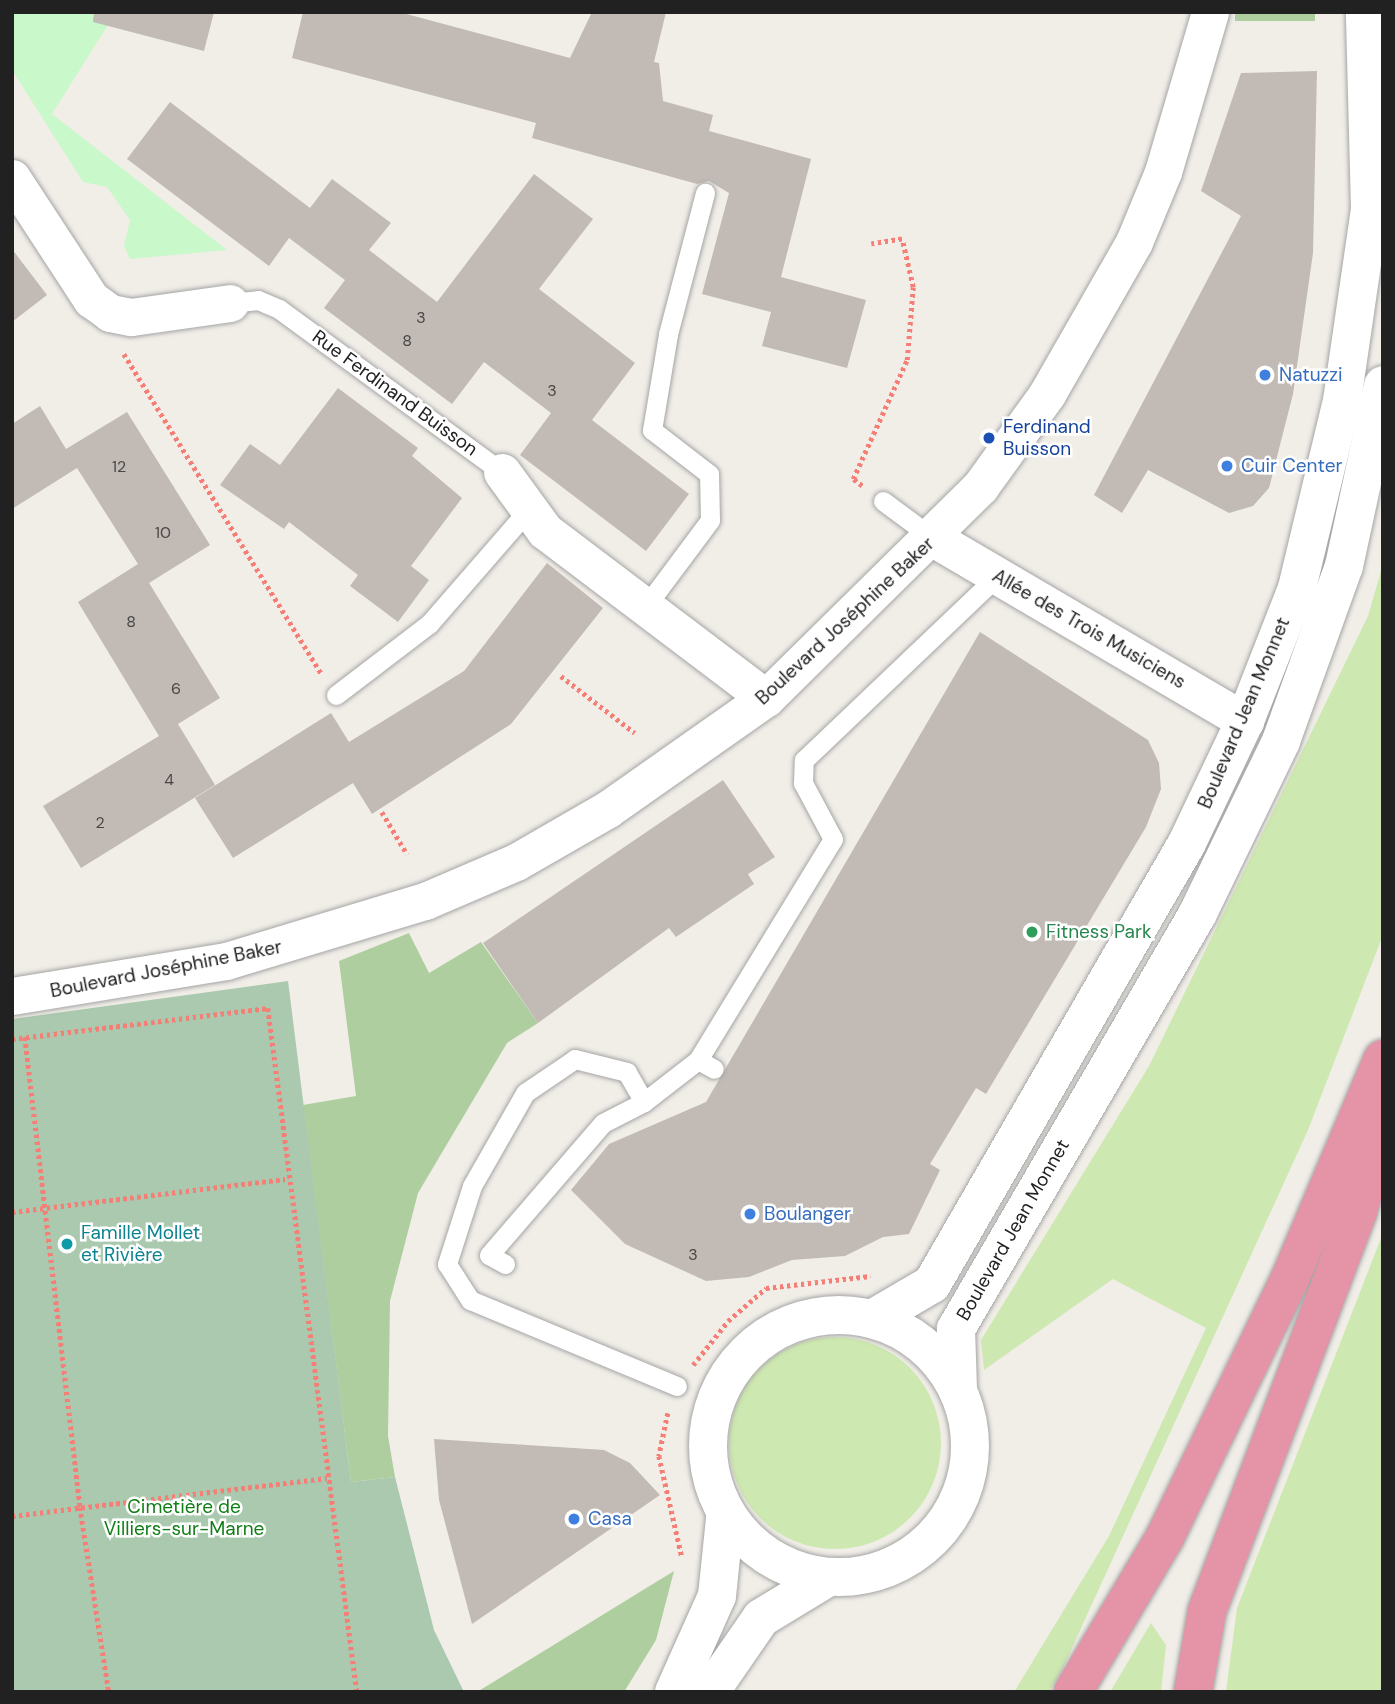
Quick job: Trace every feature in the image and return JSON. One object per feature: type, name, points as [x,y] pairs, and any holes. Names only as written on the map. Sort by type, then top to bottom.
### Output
[{"type":"highway","points":[[1073,1692],[1165,1538],[1289,1281],[1383,1059]]},
{"type":"highway","points":[[1193,1692],[1207,1611],[1358,1211],[1383,1124]]},
{"type":"street","name":"Boulevard Joséphine Baker","points":[[12,996],[226,961],[425,901],[516,862],[608,809],[766,698],[933,538],[1011,447],[1098,313],[1163,172],[1210,12]]},
{"type":"street","name":"Boulevard Jean Monnet","points":[[874,1318],[932,1284],[1187,843],[1245,721],[1297,588],[1342,401],[1370,209],[1366,12]]},
{"type":"street","name":"Rue Ferdinand Buisson","points":[[12,178],[91,299],[110,313],[131,317],[230,303]]},
{"type":"street","name":"Boulevard Jean Monnet","points":[[725,1518],[757,1551],[790,1569],[827,1578],[867,1576],[904,1562],[935,1537],[955,1508],[969,1467],[970,1427],[958,1389],[956,1329],[1198,913],[1281,741],[1345,566],[1383,385]]},
{"type":"street","name":"Rue Ferdinand Buisson","points":[[502,472],[545,531],[766,698]]},
{"type":"street","name":"Allée des Trois Musiciens","points":[[933,538],[1245,721]]},
{"type":"street","name":"Boulevard Jean Monnet","points":[[674,1692],[717,1595],[725,1518],[707,1448],[712,1407],[730,1371],[758,1342],[794,1322],[834,1314],[874,1318],[908,1333],[937,1357],[958,1389]]},
{"type":"street","name":"Boulevard Jean Monnet","points":[[710,1692],[761,1618],[827,1578]]},
{"type":"lane","points":[[646,607],[710,520],[709,474],[652,430],[668,334],[705,193]]},
{"type":"lane","name":"Rue Ferdinand Buisson","points":[[230,303],[258,300],[279,309],[502,472]]},
{"type":"lane","points":[[883,501],[933,538]]},
{"type":"lane","points":[[336,695],[429,624],[529,509]]},
{"type":"lane","points":[[505,1264],[489,1255],[603,1123],[644,1102],[706,1064],[802,905],[833,839],[803,783],[804,760],[997,576]]},
{"type":"lane","points":[[644,1102],[627,1072],[575,1059],[525,1093],[472,1186],[447,1265],[470,1300],[606,1353],[677,1386]]},
{"type":"path","points":[[870,244],[902,239],[913,266],[907,360],[853,479],[883,501]]},
{"type":"path","points":[[91,299],[336,695]]},
{"type":"path","points":[[561,676],[635,733]]},
{"type":"path","points":[[382,812],[407,854]]},
{"type":"path","points":[[12,1039],[268,1007],[285,1180],[357,1692]]},
{"type":"path","points":[[25,1037],[80,1507],[109,1692]]},
{"type":"path","points":[[12,1212],[285,1180]]},
{"type":"path","points":[[683,1571],[659,1456],[677,1386],[728,1321],[766,1288],[875,1275]]},
{"type":"path","points":[[12,1516],[327,1478]]},
{"type":"green space","points":[[12,12],[116,12],[52,114],[227,250],[130,259],[124,246],[130,220],[107,187],[83,182],[12,70]]},
{"type":"green space","points":[[1235,12],[1315,12],[1315,21],[1235,21]]},
{"type":"green space","points":[[1383,564],[1383,935],[1308,1130],[1062,1670],[1049,1692],[1014,1692],[1109,1536],[1206,1328],[1113,1279],[984,1370],[981,1340],[1149,1066],[1368,616]]},
{"type":"green space","points":[[409,933],[429,973],[481,942],[538,1023],[507,1043],[418,1193],[390,1301],[388,1436],[395,1477],[351,1482],[303,1105],[356,1096],[339,961]]},
{"type":"green space","name":"Cimetière de Villiers-sur-Marne","points":[[288,981],[351,1482],[395,1477],[434,1630],[464,1692],[12,1692],[12,1019]]},
{"type":"green space","points":[[1383,1233],[1383,1692],[1226,1692],[1237,1608]]},
{"type":"green space","points":[[835,1337],[856,1339],[875,1345],[910,1368],[933,1403],[939,1422],[939,1464],[933,1483],[910,1518],[875,1541],[856,1547],[835,1549],[814,1547],[795,1541],[760,1518],[737,1483],[731,1464],[729,1443],[731,1422],[737,1403],[760,1368],[795,1345],[814,1339]]},
{"type":"green space","points":[[674,1571],[656,1640],[624,1692],[477,1692]]},
{"type":"green space","points":[[1151,1623],[1166,1645],[1161,1692],[1110,1692]]},
{"type":"building","points":[[94,12],[214,12],[204,51],[93,22]]},
{"type":"building","points":[[303,12],[399,12],[570,58],[592,12],[666,12],[654,62],[659,63],[663,101],[713,115],[709,131],[811,159],[781,277],[866,300],[847,368],[762,346],[771,312],[702,294],[729,193],[709,181],[697,184],[532,138],[536,123],[292,58]]},
{"type":"building","points":[[1317,71],[1313,253],[1293,394],[1269,488],[1253,506],[1229,513],[1148,470],[1122,513],[1094,495],[1241,216],[1201,191],[1241,73]]},
{"type":"building","points":[[170,102],[310,208],[332,179],[391,223],[369,250],[437,302],[534,174],[593,219],[539,289],[635,363],[592,420],[689,494],[646,551],[520,455],[551,413],[484,362],[452,404],[324,308],[345,280],[289,238],[269,266],[127,159]]},
{"type":"building","points":[[12,249],[47,295],[12,322]]},
{"type":"building","points":[[338,388],[418,448],[412,456],[462,498],[411,566],[429,580],[398,622],[350,586],[358,575],[289,522],[284,529],[220,485],[250,444],[280,465]]},
{"type":"building","points":[[40,406],[66,449],[127,412],[210,545],[149,583],[220,698],[178,724],[215,785],[81,868],[43,806],[159,736],[78,602],[138,564],[77,468],[12,509],[12,424]]},
{"type":"building","points":[[547,563],[603,608],[511,724],[372,814],[353,783],[233,858],[195,798],[331,713],[349,742],[464,671]]},
{"type":"building","points":[[980,632],[1148,740],[1159,763],[1161,789],[1146,827],[986,1094],[976,1088],[930,1164],[940,1170],[909,1234],[883,1237],[845,1256],[792,1260],[749,1277],[706,1281],[625,1244],[571,1190],[609,1144],[706,1102]]},
{"type":"building","points":[[723,780],[775,857],[748,874],[754,884],[676,937],[669,928],[538,1023],[483,943]]},
{"type":"building","points":[[434,1439],[604,1450],[630,1463],[660,1495],[472,1624],[439,1500]]},
{"type":"place","name":"Natuzzi","points":[[1265,375]]},
{"type":"place","name":"Ferdinand Buisson","points":[[989,438]]},
{"type":"place","name":"Cuir Center","points":[[1227,466]]},
{"type":"place","name":"Fitness Park","points":[[1032,932]]},
{"type":"place","name":"Boulanger","points":[[750,1214]]},
{"type":"place","name":"Famille Mollet et Rivière","points":[[67,1244]]},
{"type":"place","name":"Casa","points":[[574,1519]]}]
